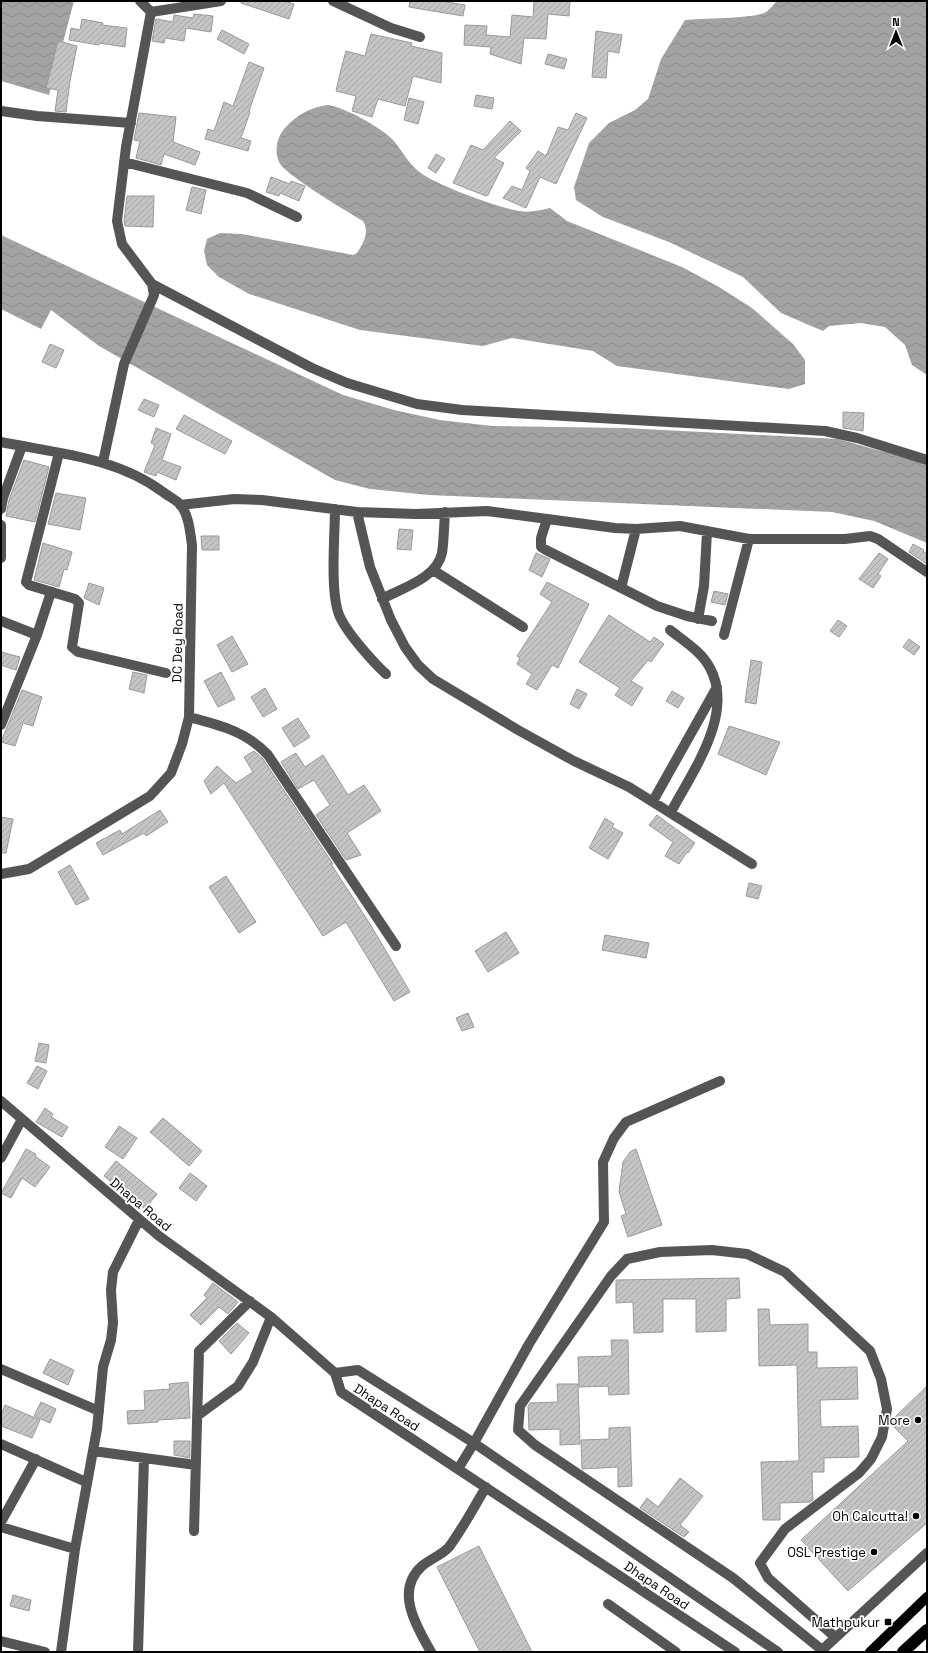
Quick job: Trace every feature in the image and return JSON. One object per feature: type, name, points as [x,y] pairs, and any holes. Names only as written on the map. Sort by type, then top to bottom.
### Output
[{"type":"highway","points":[[903,1652],[927,1630]]},
{"type":"main road","points":[[870,1652],[927,1597]]},
{"type":"street","points":[[140,1],[151,12]]},
{"type":"street","points":[[151,12],[221,1]]},
{"type":"street","points":[[333,1],[391,28],[420,37]]},
{"type":"street","points":[[151,12],[130,123],[117,220],[122,244],[152,284],[312,368],[376,393],[417,404],[501,413],[825,431],[857,438],[927,460]]},
{"type":"street","points":[[1,111],[37,116],[130,123]]},
{"type":"street","points":[[124,162],[247,193],[297,217]]},
{"type":"street","points":[[103,462],[124,364],[154,295],[152,284]]},
{"type":"street","name":"DC Dey Road","points":[[1,442],[103,462],[152,484],[180,504],[189,522],[192,545],[189,717],[182,744],[171,774],[150,796],[30,869],[1,874]]},
{"type":"street","points":[[1,509],[3,498],[22,446]]},
{"type":"street","points":[[59,454],[26,582],[30,585],[75,599],[79,604],[72,641],[72,647],[78,652],[166,673]]},
{"type":"street","points":[[180,504],[234,499],[262,500],[357,512],[416,514],[487,511],[636,529],[680,526],[749,539],[845,539],[870,536],[878,539],[927,572]]},
{"type":"street","points":[[335,509],[335,580],[337,606],[341,619],[375,664],[386,674]]},
{"type":"street","points":[[357,512],[370,567],[382,599],[405,647],[418,665],[433,679],[518,730],[671,812],[752,864]]},
{"type":"street","points":[[382,599],[424,577],[433,570],[442,554],[445,512]]},
{"type":"street","points":[[547,519],[540,542],[541,547],[657,606],[712,622]]},
{"type":"street","points":[[1,525],[1,558]]},
{"type":"street","points":[[621,588],[636,529]]},
{"type":"street","points":[[698,618],[704,586],[707,532]]},
{"type":"street","points":[[724,635],[749,539]]},
{"type":"street","points":[[433,570],[523,627]]},
{"type":"street","points":[[1,726],[37,634],[51,592]]},
{"type":"street","points":[[1,621],[37,634]]},
{"type":"street","points":[[670,630],[700,654],[710,666],[717,687],[717,715],[709,740],[671,812]]},
{"type":"street","points":[[652,801],[717,687]]},
{"type":"street","points":[[189,717],[227,728],[246,736],[258,744],[268,755],[396,946]]},
{"type":"street","points":[[458,1469],[529,1344],[604,1222],[603,1162],[614,1138],[626,1122],[720,1081]]},
{"type":"street","name":"Dhapa Road","points":[[1,1101],[158,1236],[271,1317],[335,1373],[341,1392],[735,1652]]},
{"type":"street","points":[[1,1158],[22,1119]]},
{"type":"street","points":[[61,1652],[75,1549],[99,1411],[103,1367],[111,1340],[113,1323],[111,1290],[113,1272],[139,1220]]},
{"type":"street","points":[[835,1637],[768,1578],[760,1563],[785,1529],[859,1473],[871,1459],[882,1437],[887,1409],[881,1379],[870,1351],[785,1272],[747,1254],[712,1250],[660,1252],[627,1259],[611,1276],[520,1406],[518,1430],[535,1445],[733,1578],[821,1651],[927,1553]]},
{"type":"street","points":[[194,1531],[199,1350],[250,1301]]},
{"type":"street","points":[[197,1416],[238,1386],[253,1362],[271,1317]]},
{"type":"street","points":[[1,1369],[99,1411]]},
{"type":"street","points":[[335,1373],[358,1370],[474,1443],[778,1652]]},
{"type":"street","points":[[1,1444],[86,1482]]},
{"type":"street","points":[[93,1451],[196,1465]]},
{"type":"street","points":[[138,1652],[144,1458]]},
{"type":"street","points":[[1,1522],[36,1459]]},
{"type":"street","points":[[431,1652],[418,1628],[408,1601],[410,1585],[421,1567],[448,1548],[486,1487]]},
{"type":"street","points":[[1,1527],[75,1549]]},
{"type":"street","points":[[608,1604],[676,1652]]},
{"type":"street","points":[[1,1641],[45,1652]]},
{"type":"water","points":[[1,1],[74,1],[49,95],[1,81]]},
{"type":"water","points":[[777,1],[927,1],[927,375],[912,365],[905,345],[885,327],[861,323],[829,326],[823,331],[781,313],[743,277],[669,242],[603,217],[576,200],[574,187],[589,143],[609,123],[635,110],[648,99],[661,59],[685,20],[751,16],[766,12]]},
{"type":"water","points":[[327,105],[343,109],[380,129],[393,140],[416,169],[423,175],[449,188],[481,200],[520,211],[527,212],[550,208],[567,221],[682,267],[719,287],[752,308],[793,344],[805,360],[805,384],[789,389],[617,366],[593,351],[512,338],[483,346],[360,330],[249,294],[219,277],[207,265],[204,251],[207,239],[220,233],[242,234],[353,255],[357,253],[366,234],[363,221],[304,184],[284,168],[277,158],[278,140],[285,128],[294,119],[304,113]]},
{"type":"water","points":[[1,235],[343,395],[394,410],[440,420],[492,426],[625,428],[838,439],[927,464],[927,543],[874,521],[832,512],[429,495],[370,489],[335,480],[99,346],[51,310],[41,329],[1,309]]},
{"type":"building","points":[[241,1],[284,1],[294,4],[289,19],[241,3]]},
{"type":"building","points":[[410,1],[441,1],[465,5],[463,16],[409,7]]},
{"type":"building","points":[[534,1],[570,1],[569,16],[548,14],[546,39],[524,38],[521,64],[490,54],[491,47],[464,45],[465,25],[487,26],[486,35],[510,37],[512,15],[533,17]]},
{"type":"building","points":[[194,14],[213,16],[211,32],[186,28],[184,41],[165,38],[164,43],[152,41],[156,19],[173,22],[174,15],[193,18]]},
{"type":"building","points":[[82,19],[103,23],[102,25],[127,28],[125,47],[99,43],[99,45],[69,40],[71,28],[80,30]]},
{"type":"building","points":[[222,30],[249,44],[244,54],[217,39]]},
{"type":"building","points":[[596,31],[622,35],[619,53],[608,51],[606,78],[592,77]]},
{"type":"building","points":[[371,34],[412,43],[411,46],[442,53],[441,83],[413,76],[405,106],[378,99],[372,117],[352,111],[356,96],[336,91],[341,69],[346,51],[365,56]]},
{"type":"building","points":[[58,41],[77,46],[66,112],[55,111],[58,90],[46,88]]},
{"type":"building","points":[[548,54],[567,59],[564,69],[545,64]]},
{"type":"building","points":[[249,62],[264,68],[241,138],[251,141],[248,151],[205,139],[208,129],[214,131],[224,102],[233,106]]},
{"type":"building","points":[[476,95],[494,98],[492,109],[474,106]]},
{"type":"building","points":[[409,98],[424,102],[418,124],[404,120]]},
{"type":"building","points":[[139,113],[176,117],[173,142],[200,152],[195,165],[164,154],[161,165],[136,158],[140,141],[134,140]]},
{"type":"building","points":[[576,113],[587,118],[556,184],[540,177],[526,208],[503,198],[512,186],[522,190],[530,171],[526,168],[538,151],[546,156],[558,127],[568,130]]},
{"type":"building","points":[[510,121],[521,131],[494,158],[504,163],[488,195],[486,196],[453,183],[471,145],[483,150]]},
{"type":"building","points":[[436,154],[445,159],[436,173],[428,168]]},
{"type":"building","points":[[271,177],[290,184],[291,181],[305,186],[299,201],[280,193],[279,196],[266,192]]},
{"type":"building","points":[[192,187],[206,190],[201,214],[186,210]]},
{"type":"building","points":[[127,196],[154,196],[153,227],[125,226],[124,221]]},
{"type":"building","points":[[50,344],[64,350],[56,368],[42,362]]},
{"type":"building","points":[[144,399],[159,405],[154,417],[138,410]]},
{"type":"building","points":[[843,412],[864,413],[863,431],[843,428]]},
{"type":"building","points":[[184,415],[232,441],[225,454],[176,429]]},
{"type":"building","points":[[156,428],[171,434],[162,460],[181,467],[176,480],[157,472],[156,476],[144,472],[155,445],[151,443]]},
{"type":"building","points":[[24,460],[49,467],[35,522],[6,516],[9,500]]},
{"type":"building","points":[[56,493],[86,498],[80,530],[48,524]]},
{"type":"building","points":[[399,529],[413,530],[411,550],[397,549]]},
{"type":"building","points":[[201,536],[219,536],[219,550],[202,550]]},
{"type":"building","points":[[43,543],[72,552],[67,570],[64,569],[59,587],[34,580]]},
{"type":"building","points":[[913,544],[924,550],[923,551],[927,554],[927,564],[909,552]]},
{"type":"building","points":[[536,553],[550,559],[542,577],[529,570]]},
{"type":"building","points":[[879,553],[888,559],[878,574],[881,576],[873,588],[859,579]]},
{"type":"building","points":[[547,582],[589,604],[558,668],[552,665],[537,690],[526,684],[532,674],[517,664],[520,658],[517,656],[552,602],[540,594]]},
{"type":"building","points":[[89,583],[104,588],[99,605],[84,598]]},
{"type":"building","points":[[714,591],[728,594],[725,605],[711,602]]},
{"type":"building","points":[[609,615],[650,642],[654,637],[664,644],[651,662],[648,660],[631,681],[643,688],[632,706],[615,695],[620,688],[579,662]]},
{"type":"building","points":[[838,620],[847,626],[839,637],[830,631]]},
{"type":"building","points":[[232,636],[248,664],[232,672],[217,645]]},
{"type":"building","points":[[909,639],[920,647],[914,655],[903,647]]},
{"type":"building","points":[[1,652],[20,657],[16,670],[1,665]]},
{"type":"building","points":[[751,660],[762,662],[756,704],[745,702]]},
{"type":"building","points":[[133,672],[147,675],[144,693],[129,689]]},
{"type":"building","points":[[221,672],[235,699],[218,707],[204,681]]},
{"type":"building","points":[[265,688],[277,709],[263,717],[251,697]]},
{"type":"building","points":[[577,689],[587,694],[579,709],[570,704]]},
{"type":"building","points":[[22,690],[42,697],[33,726],[23,723],[15,746],[1,742]]},
{"type":"building","points":[[672,691],[684,698],[678,708],[666,701]]},
{"type":"building","points":[[298,718],[310,737],[294,747],[282,728]]},
{"type":"building","points":[[729,726],[780,742],[766,775],[718,754]]},
{"type":"building","points":[[254,751],[263,759],[333,864],[331,864],[370,924],[410,992],[394,1001],[346,922],[323,936],[224,783],[211,794],[204,781],[217,766],[236,783],[253,772],[244,757]]},
{"type":"building","points":[[296,753],[305,767],[323,755],[348,795],[364,785],[381,811],[347,833],[361,855],[346,860],[316,815],[330,805],[314,780],[298,789],[281,762]]},
{"type":"building","points":[[160,810],[168,822],[146,836],[144,833],[103,855],[96,843],[120,830],[122,834]]},
{"type":"building","points":[[657,815],[695,843],[679,864],[665,856],[673,842],[649,825]]},
{"type":"building","points":[[1,817],[13,819],[6,853],[1,853]]},
{"type":"building","points":[[605,818],[614,824],[612,827],[623,833],[608,859],[589,848]]},
{"type":"building","points":[[70,865],[89,899],[76,905],[58,872]]},
{"type":"building","points":[[226,876],[256,922],[239,933],[209,887]]},
{"type":"building","points":[[749,883],[762,886],[758,899],[746,896]]},
{"type":"building","points":[[506,932],[519,953],[488,972],[475,951]]},
{"type":"building","points":[[605,935],[649,943],[646,958],[602,950]]},
{"type":"building","points":[[468,1013],[474,1027],[462,1031],[456,1018]]},
{"type":"building","points":[[39,1043],[49,1045],[46,1063],[35,1061]]},
{"type":"building","points":[[37,1066],[47,1071],[38,1089],[27,1083]]},
{"type":"building","points":[[45,1108],[53,1114],[51,1117],[68,1127],[62,1137],[36,1122]]},
{"type":"building","points":[[163,1118],[202,1151],[189,1166],[150,1132]]},
{"type":"building","points":[[119,1126],[137,1138],[123,1159],[105,1147]]},
{"type":"building","points":[[26,1149],[36,1154],[35,1156],[50,1167],[35,1187],[22,1178],[11,1198],[1,1193]]},
{"type":"building","points":[[636,1149],[662,1225],[628,1237],[621,1216],[626,1214],[619,1192],[623,1162],[630,1152]]},
{"type":"building","points":[[116,1161],[157,1194],[145,1209],[104,1176]]},
{"type":"building","points":[[190,1173],[207,1186],[196,1201],[179,1188]]},
{"type":"building","points":[[739,1278],[740,1298],[726,1299],[726,1331],[696,1332],[696,1299],[663,1299],[663,1332],[634,1333],[633,1302],[616,1303],[616,1280]]},
{"type":"building","points":[[213,1283],[238,1302],[228,1314],[219,1307],[201,1325],[190,1315],[207,1298],[204,1295]]},
{"type":"building","points":[[758,1309],[769,1309],[770,1325],[808,1324],[808,1352],[817,1352],[817,1368],[857,1367],[858,1399],[820,1400],[821,1427],[858,1426],[859,1457],[824,1458],[824,1472],[812,1472],[813,1500],[810,1502],[780,1503],[780,1520],[763,1520],[761,1462],[799,1461],[797,1365],[759,1366]]},
{"type":"building","points":[[237,1323],[249,1333],[231,1354],[219,1341]]},
{"type":"building","points":[[611,1340],[628,1340],[629,1394],[609,1395],[608,1386],[579,1387],[578,1357],[612,1356]]},
{"type":"building","points":[[50,1359],[74,1370],[68,1385],[43,1373]]},
{"type":"building","points":[[188,1382],[190,1418],[128,1424],[127,1411],[145,1410],[144,1391],[170,1389],[169,1384]]},
{"type":"building","points":[[557,1384],[578,1384],[580,1444],[560,1445],[560,1429],[529,1430],[528,1406],[530,1403],[558,1402]]},
{"type":"building","points":[[927,1386],[927,1523],[848,1591],[801,1540],[908,1441],[891,1424],[892,1420]]},
{"type":"building","points":[[41,1402],[56,1409],[50,1423],[34,1416]]},
{"type":"building","points":[[5,1405],[40,1420],[32,1438],[1,1426],[1,1414]]},
{"type":"building","points":[[630,1427],[632,1486],[618,1487],[618,1467],[582,1469],[581,1440],[609,1439],[609,1428]]},
{"type":"building","points":[[174,1441],[190,1441],[190,1458],[174,1455]]},
{"type":"building","points":[[680,1478],[703,1496],[680,1525],[689,1532],[684,1537],[640,1508],[647,1498],[658,1507]]},
{"type":"building","points":[[479,1546],[532,1652],[480,1652],[437,1567]]},
{"type":"building","points":[[13,1595],[31,1600],[29,1611],[10,1606]]},
{"type":"place","name":"More","points":[[918,1420]]},
{"type":"place","name":"Oh Calcutta!","points":[[916,1516]]},
{"type":"place","name":"OSL Prestige","points":[[874,1552]]},
{"type":"place","name":"Mathpukur","points":[[888,1622]]}]
